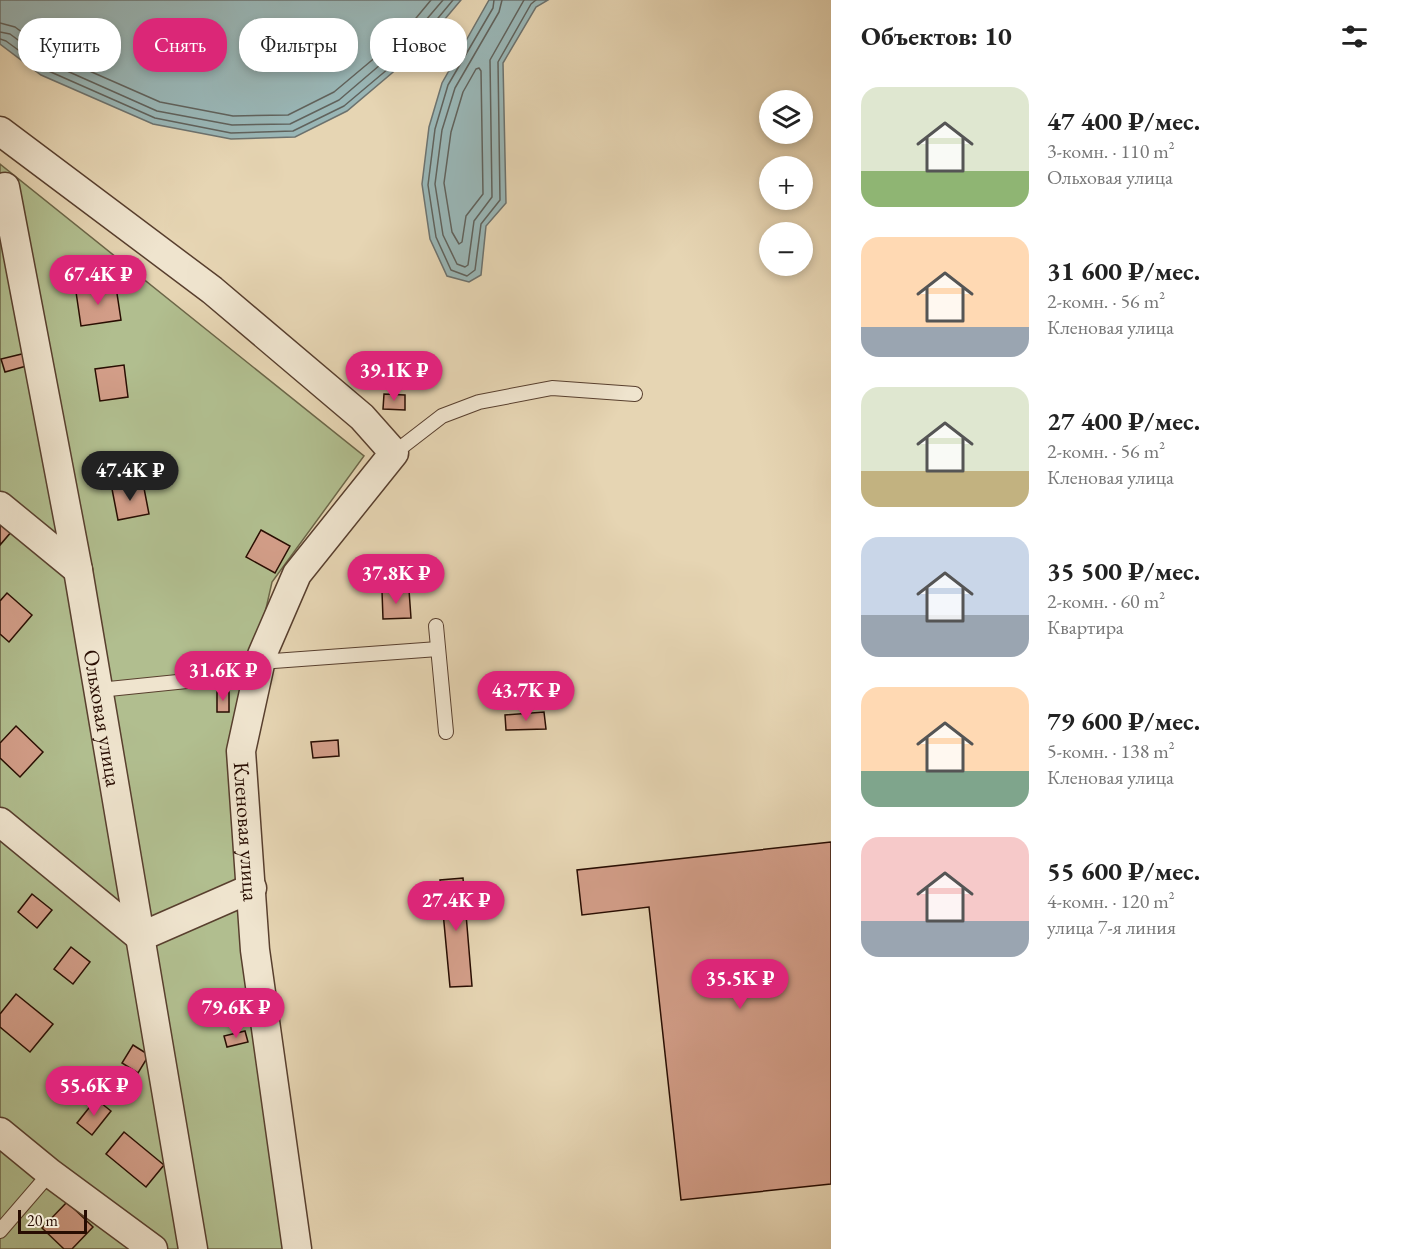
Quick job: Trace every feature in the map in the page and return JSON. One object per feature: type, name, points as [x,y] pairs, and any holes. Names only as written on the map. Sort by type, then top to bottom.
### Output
[{"type":"street","points":[[0,131],[212,290],[362,417],[394,453]]},
{"type":"street","name":"Ольховая улица","points":[[5,187],[78,570],[193,1249]]},
{"type":"street","name":"Кленовая улица","points":[[297,1249],[255,950],[241,751],[258,668],[297,574],[394,453]]},
{"type":"street","points":[[0,506],[78,570]]},
{"type":"street","points":[[0,822],[140,937],[252,888]]},
{"type":"street","points":[[0,1132],[50,1173],[153,1249]]},
{"type":"lane","points":[[394,453],[442,416],[479,402],[552,388],[636,394]]},
{"type":"lane","points":[[436,626],[446,732]]},
{"type":"lane","points":[[99,690],[258,668],[438,649]]},
{"type":"lane","points":[[0,1231],[50,1173]]},
{"type":"green space","points":[[0,164],[364,456],[272,582],[240,723],[292,1249],[0,1249]]},
{"type":"water","points":[[0,0],[461,0],[446,18],[370,18],[370,72],[393,72],[347,111],[295,137],[231,139],[153,124],[37,72],[121,72],[121,18],[18,18],[18,58],[0,44]]},
{"type":"water","points":[[489,0],[548,0],[536,7],[503,63],[506,203],[486,226],[481,275],[469,282],[447,276],[430,239],[422,184],[429,127],[442,83],[448,72],[467,72],[467,39]]},
{"type":"building","points":[[116,287],[121,320],[81,326],[76,292]]},
{"type":"building","points":[[26,353],[30,365],[5,372],[1,359]]},
{"type":"building","points":[[124,365],[128,397],[100,401],[95,369]]},
{"type":"building","points":[[384,394],[405,395],[405,410],[383,409]]},
{"type":"building","points":[[143,483],[149,514],[118,520],[112,489]]},
{"type":"building","points":[[0,522],[12,531],[0,545]]},
{"type":"building","points":[[261,530],[290,546],[275,573],[246,557]]},
{"type":"building","points":[[409,590],[411,618],[383,619],[382,591]]},
{"type":"building","points":[[7,593],[32,615],[9,642],[0,634],[0,601]]},
{"type":"building","points":[[550,680],[551,704],[527,706],[526,682]]},
{"type":"building","points":[[217,692],[229,692],[229,712],[217,712]]},
{"type":"building","points":[[544,712],[546,729],[506,730],[505,715]]},
{"type":"building","points":[[16,726],[43,752],[20,777],[0,758],[0,743]]},
{"type":"building","points":[[338,740],[339,756],[313,758],[311,742]]},
{"type":"building","points":[[831,842],[831,1184],[681,1200],[649,907],[582,915],[577,870]]},
{"type":"building","points":[[463,878],[472,986],[450,987],[440,880]]},
{"type":"building","points":[[32,894],[52,910],[37,928],[18,912]]},
{"type":"building","points":[[71,947],[90,962],[73,984],[54,969]]},
{"type":"building","points":[[16,994],[53,1024],[30,1052],[0,1027],[0,1014]]},
{"type":"building","points":[[245,1031],[248,1042],[227,1047],[224,1036]]},
{"type":"building","points":[[133,1045],[149,1055],[138,1073],[122,1063]]},
{"type":"building","points":[[96,1099],[111,1111],[92,1135],[77,1123]]},
{"type":"building","points":[[124,1132],[164,1165],[146,1187],[106,1154]]},
{"type":"building","points":[[67,1202],[93,1227],[72,1249],[64,1249],[42,1228]]}]
